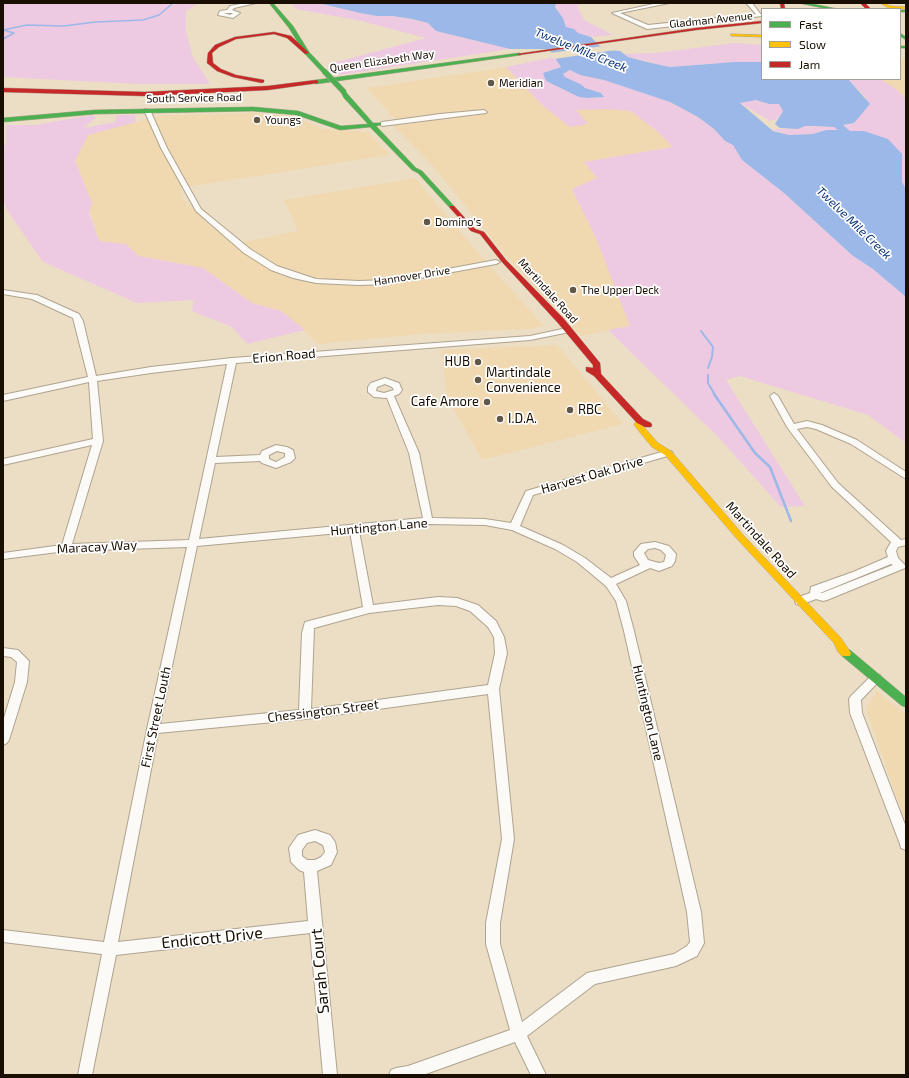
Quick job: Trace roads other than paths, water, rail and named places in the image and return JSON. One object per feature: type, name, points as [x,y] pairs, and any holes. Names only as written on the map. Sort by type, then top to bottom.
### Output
[{"type":"main road","name":"Martindale Road","points":[[271,3],[291,27],[307,53],[344,92],[346,97],[372,125],[414,169],[420,172],[473,230],[474,235],[535,307]]},
{"type":"main road","points":[[800,3],[830,8]]},
{"type":"main road","points":[[882,3],[889,7],[898,8]]},
{"type":"main road","points":[[696,29],[761,18]]},
{"type":"main road","name":"Queen Elizabeth Way","points":[[3,95],[97,99],[172,99],[329,87],[626,38],[761,22]]},
{"type":"main road","points":[[291,27],[261,32],[224,42],[212,50],[209,55],[210,63],[219,70],[228,74],[254,80],[294,83],[338,80]]},
{"type":"main road","name":"Queen Elizabeth Way","points":[[3,90],[114,94],[250,89],[338,80],[761,27]]},
{"type":"main road","points":[[240,37],[265,33],[282,34],[289,37],[307,53]]},
{"type":"main road","points":[[634,44],[710,36],[761,36]]},
{"type":"main road","points":[[3,85],[106,92],[172,93]]},
{"type":"main road","points":[[252,98],[289,94],[329,87]]},
{"type":"main road","name":"Martindale Road","points":[[344,92],[352,96],[382,124],[422,168],[420,172]]},
{"type":"main road","points":[[81,104],[153,104],[231,100]]},
{"type":"main road","name":"South Service Road","points":[[3,120],[95,112],[147,110],[273,110],[298,113],[340,128],[382,124]]},
{"type":"main road","name":"Martindale Road","points":[[473,230],[482,233],[567,330],[597,365],[597,374]]},
{"type":"main road","name":"Martindale Road","points":[[550,324],[564,341]]},
{"type":"main road","name":"Martindale Road","points":[[581,362],[586,368],[597,374],[640,421],[638,426],[655,445],[668,453],[732,527],[838,640],[842,649],[906,703]]},
{"type":"main road","name":"Martindale Road","points":[[838,640],[852,646],[870,661]]},
{"type":"street","points":[[229,11],[231,7],[253,3]]},
{"type":"street","name":"Gladman Avenue","points":[[666,3],[614,12],[645,26],[760,15],[749,3]]},
{"type":"street","name":"Hannover Drive","points":[[147,110],[164,148],[198,210],[247,251],[274,268],[316,281],[359,283],[388,282],[496,262]]},
{"type":"street","points":[[382,124],[484,112]]},
{"type":"street","points":[[3,292],[34,297],[76,316],[79,320],[93,379],[98,441],[66,548]]},
{"type":"street","name":"Erion Road","points":[[3,398],[93,379],[151,370],[232,361],[530,338],[567,330]]},
{"type":"street","name":"First Street Louth","points":[[85,1075],[153,729],[232,361]]},
{"type":"street","points":[[390,396],[414,453],[428,521]]},
{"type":"street","points":[[774,396],[791,427],[835,485],[902,543],[891,551],[900,565],[823,597],[815,595],[800,601]]},
{"type":"street","points":[[791,427],[807,424],[819,427],[854,442],[906,476]]},
{"type":"street","points":[[3,462],[98,441]]},
{"type":"street","name":"Harvest Oak Drive","points":[[514,527],[529,493],[668,453]]},
{"type":"street","points":[[210,460],[264,458]]},
{"type":"street","name":"Huntington Lane","points":[[192,543],[428,521],[485,522],[514,527],[559,547],[581,560],[610,583],[621,601],[694,912],[697,943],[692,951],[676,960],[592,978],[518,1034],[408,1073],[396,1075]]},
{"type":"street","points":[[354,529],[369,609]]},
{"type":"street","name":"Maracay Way","points":[[3,556],[66,548],[192,543]]},
{"type":"street","points":[[610,583],[648,565]]},
{"type":"street","points":[[305,714],[307,632],[309,625],[369,609],[438,601],[457,602],[474,608],[492,624],[499,636],[501,653],[494,689],[508,839],[493,923],[493,944],[518,1034],[540,1075]]},
{"type":"street","points":[[3,652],[14,652],[23,660],[21,682],[3,740]]},
{"type":"street","points":[[876,678],[855,699],[856,713],[906,844]]},
{"type":"street","name":"Chessington Street","points":[[153,729],[305,714],[494,689]]},
{"type":"street","name":"Sarah Court","points":[[310,867],[330,1075]]},
{"type":"street","name":"Endicott Drive","points":[[3,936],[109,949],[316,926]]},
{"type":"water","name":"Twelve Mile Creek","points":[[318,3],[558,3],[555,7],[563,18],[566,27],[591,37],[600,46],[607,50],[620,51],[628,57],[670,67],[734,62],[761,62],[761,80],[849,80],[870,104],[854,123],[843,125],[850,131],[864,131],[888,139],[902,154],[902,182],[906,189],[906,297],[873,269],[853,256],[784,193],[742,160],[733,145],[725,141],[714,129],[698,117],[670,102],[604,80],[580,75],[570,70],[563,74],[565,77],[585,88],[601,93],[604,97],[579,97],[546,81],[543,73],[561,67],[549,49],[510,49],[436,31],[428,23],[412,19],[393,16],[377,16]],"holes":[[[756,100],[769,104],[779,104],[783,111],[775,124],[780,128],[798,129],[805,126],[813,126],[834,127],[838,130],[826,130],[813,134],[789,135],[773,131],[740,103]]]},
{"type":"waterway","points":[[3,39],[14,33],[3,30],[27,25],[63,26],[96,22],[143,20],[159,15],[173,3]]},
{"type":"waterway","points":[[701,331],[713,347],[712,357],[708,368]]},
{"type":"waterway","points":[[708,375],[708,383],[715,395]]},
{"type":"waterway","points":[[714,394],[755,453],[770,467],[791,521]]},
{"type":"place","name":"Meridian","points":[[491,83]]},
{"type":"place","name":"Youngs","points":[[257,120]]},
{"type":"place","name":"Domino's","points":[[427,222]]},
{"type":"place","name":"The Upper Deck","points":[[573,290]]},
{"type":"place","name":"HUB","points":[[478,362]]},
{"type":"place","name":"Martindale Convenience","points":[[478,380]]},
{"type":"place","name":"Cafe Amore","points":[[487,402]]},
{"type":"place","name":"RBC","points":[[570,410]]},
{"type":"place","name":"I.D.A.","points":[[500,419]]}]
